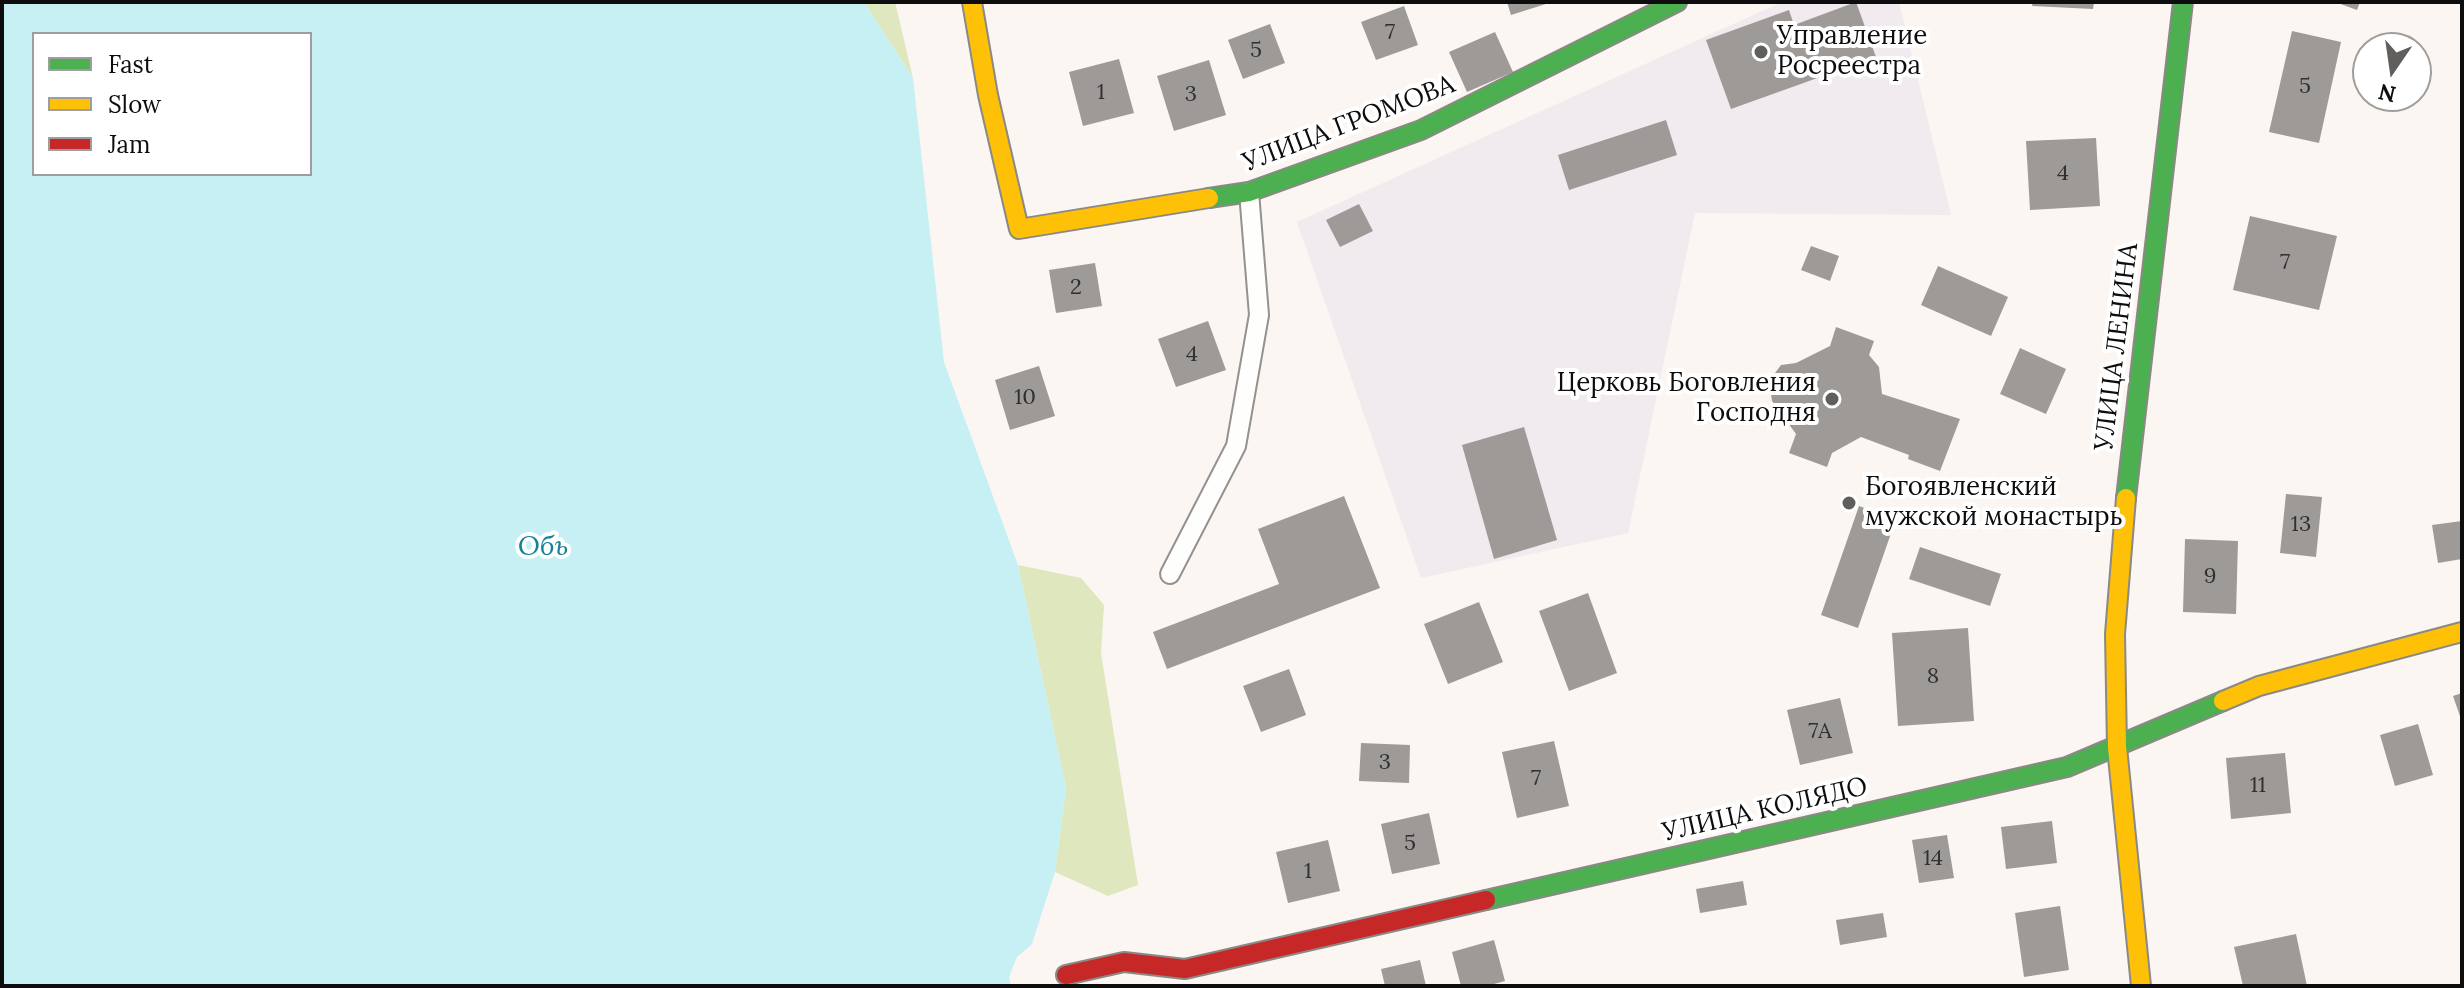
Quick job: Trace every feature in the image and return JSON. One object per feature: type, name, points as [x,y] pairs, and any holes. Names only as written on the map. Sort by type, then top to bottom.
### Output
[{"type":"street","name":"УЛИЦА ГРОМОВА","points":[[972,2],[988,95],[1019,229],[1249,192],[1421,130],[1677,2]]},
{"type":"street","name":"УЛИЦА ЛЕНИНА","points":[[2141,986],[2117,747],[2115,634],[2129,463],[2183,2]]},
{"type":"street","name":"УЛИЦА КОЛЯДО","points":[[1066,975],[1124,962],[1185,969],[2067,767],[2259,686],[2462,632]]},
{"type":"lane","points":[[1170,574],[1236,446],[1259,315],[1249,192]]},
{"type":"shaded area","points":[[1782,2],[1899,2],[1951,215],[1695,213],[1628,533],[1421,578],[1297,222]]},
{"type":"green space","points":[[864,2],[895,2],[913,78]]},
{"type":"green space","points":[[1018,565],[1081,578],[1104,605],[1101,653],[1138,885],[1108,896],[1055,872],[1066,788]]},
{"type":"water","name":"Обь","points":[[2,2],[864,2],[913,78],[944,362],[1018,565],[1066,788],[1055,872],[1032,944],[1017,957],[1009,977],[1011,986],[2,986]]},
{"type":"building","points":[[1507,2],[1549,2],[1549,3],[1511,15]]},
{"type":"building","points":[[1856,2],[1876,57],[1731,109],[1706,40],[1789,10],[1794,25]]},
{"type":"building","points":[[2033,2],[2094,2],[2093,9],[2032,6]]},
{"type":"building","points":[[2335,2],[2360,2],[2357,10]]},
{"type":"building","points":[[1404,6],[1418,45],[1376,60],[1361,22]]},
{"type":"building","points":[[1270,24],[1285,63],[1243,79],[1228,40]]},
{"type":"building","points":[[2292,31],[2341,42],[2319,143],[2269,132]]},
{"type":"building","points":[[1495,32],[1513,72],[1467,92],[1449,52]]},
{"type":"building","points":[[1119,59],[1134,113],[1083,126],[1069,72]]},
{"type":"building","points":[[1209,60],[1226,115],[1174,131],[1157,76]]},
{"type":"building","points":[[1666,120],[1677,155],[1569,190],[1558,155]]},
{"type":"building","points":[[2096,138],[2100,206],[2030,210],[2026,141]]},
{"type":"building","points":[[1359,204],[1373,231],[1340,247],[1326,220]]},
{"type":"building","points":[[2250,216],[2337,236],[2319,310],[2233,290]]},
{"type":"building","points":[[1811,246],[1839,256],[1830,281],[1801,270]]},
{"type":"building","points":[[1095,263],[1102,306],[1056,313],[1049,270]]},
{"type":"building","points":[[1938,266],[2008,297],[1991,336],[1921,305]]},
{"type":"building","points":[[1208,321],[1226,370],[1176,387],[1158,339]]},
{"type":"building","name":"Церковь Боговления Господня","points":[[1836,327],[1874,341],[1869,355],[1879,367],[1882,394],[1960,419],[1940,471],[1908,459],[1909,455],[1861,437],[1832,453],[1827,467],[1789,453],[1796,434],[1772,401],[1769,381],[1781,365],[1796,363],[1830,346]]},
{"type":"building","points":[[2020,348],[2066,369],[2046,414],[2000,394]]},
{"type":"building","points":[[1039,366],[1055,416],[1010,430],[995,380]]},
{"type":"building","points":[[1524,427],[1557,540],[1494,559],[1462,445]]},
{"type":"building","points":[[2286,494],[2322,497],[2316,557],[2280,553]]},
{"type":"building","points":[[1344,496],[1380,588],[1167,669],[1153,632],[1279,584],[1258,529]]},
{"type":"building","points":[[1859,506],[1896,519],[1858,628],[1821,615]]},
{"type":"building","points":[[2462,521],[2462,559],[2438,563],[2432,525]]},
{"type":"building","points":[[2185,539],[2238,541],[2236,614],[2183,612]]},
{"type":"building","points":[[1920,547],[2001,574],[1990,606],[1909,579]]},
{"type":"building","points":[[1588,593],[1617,673],[1569,691],[1539,611]]},
{"type":"building","points":[[1479,602],[1503,662],[1448,684],[1424,624]]},
{"type":"building","points":[[1968,628],[1974,721],[1898,726],[1892,633]]},
{"type":"building","points":[[1289,669],[1306,715],[1261,732],[1243,686]]},
{"type":"building","points":[[2462,693],[2462,722],[2453,696]]},
{"type":"building","points":[[1840,698],[1853,753],[1800,765],[1787,710]]},
{"type":"building","points":[[2418,724],[2433,775],[2395,786],[2380,735]]},
{"type":"building","points":[[1554,741],[1569,806],[1517,818],[1502,752]]},
{"type":"building","points":[[1361,743],[1410,745],[1409,783],[1359,781]]},
{"type":"building","points":[[2285,753],[2291,813],[2231,819],[2226,758]]},
{"type":"building","points":[[1429,813],[1440,864],[1392,874],[1381,824]]},
{"type":"building","points":[[2052,821],[2057,863],[2006,869],[2001,827]]},
{"type":"building","points":[[1947,835],[1954,878],[1919,883],[1912,840]]},
{"type":"building","points":[[1328,840],[1340,891],[1288,903],[1276,852]]},
{"type":"building","points":[[1743,881],[1747,905],[1700,913],[1696,889]]},
{"type":"building","points":[[2060,906],[2069,970],[2024,977],[2015,913]]},
{"type":"building","points":[[1883,913],[1887,937],[1840,945],[1836,920]]},
{"type":"building","points":[[2296,934],[2307,986],[2243,986],[2234,947]]},
{"type":"building","points":[[1494,940],[1505,981],[1487,986],[1461,986],[1452,952]]},
{"type":"building","points":[[1420,960],[1426,986],[1385,986],[1381,969]]},
{"type":"traffic: fast","points":[[1209,198],[1249,192],[1421,130],[1677,2]]},
{"type":"traffic: fast","points":[[2126,498],[2183,2]]},
{"type":"traffic: fast","points":[[1486,900],[2067,767],[2223,701]]},
{"type":"traffic: slow","points":[[972,2],[988,95],[1019,229],[1209,198]]},
{"type":"traffic: slow","points":[[2126,498],[2115,634],[2117,747],[2141,986]]},
{"type":"traffic: slow","points":[[2223,701],[2259,686],[2462,632]]},
{"type":"traffic: jam","points":[[1066,975],[1124,962],[1185,969],[1486,900]]},
{"type":"place","name":"Управление Росреестра","points":[[1761,52]]},
{"type":"place","name":"Церковь Боговления Господня","points":[[1832,399]]},
{"type":"place","name":"Богоявленский мужской монастырь","points":[[1849,503]]}]
